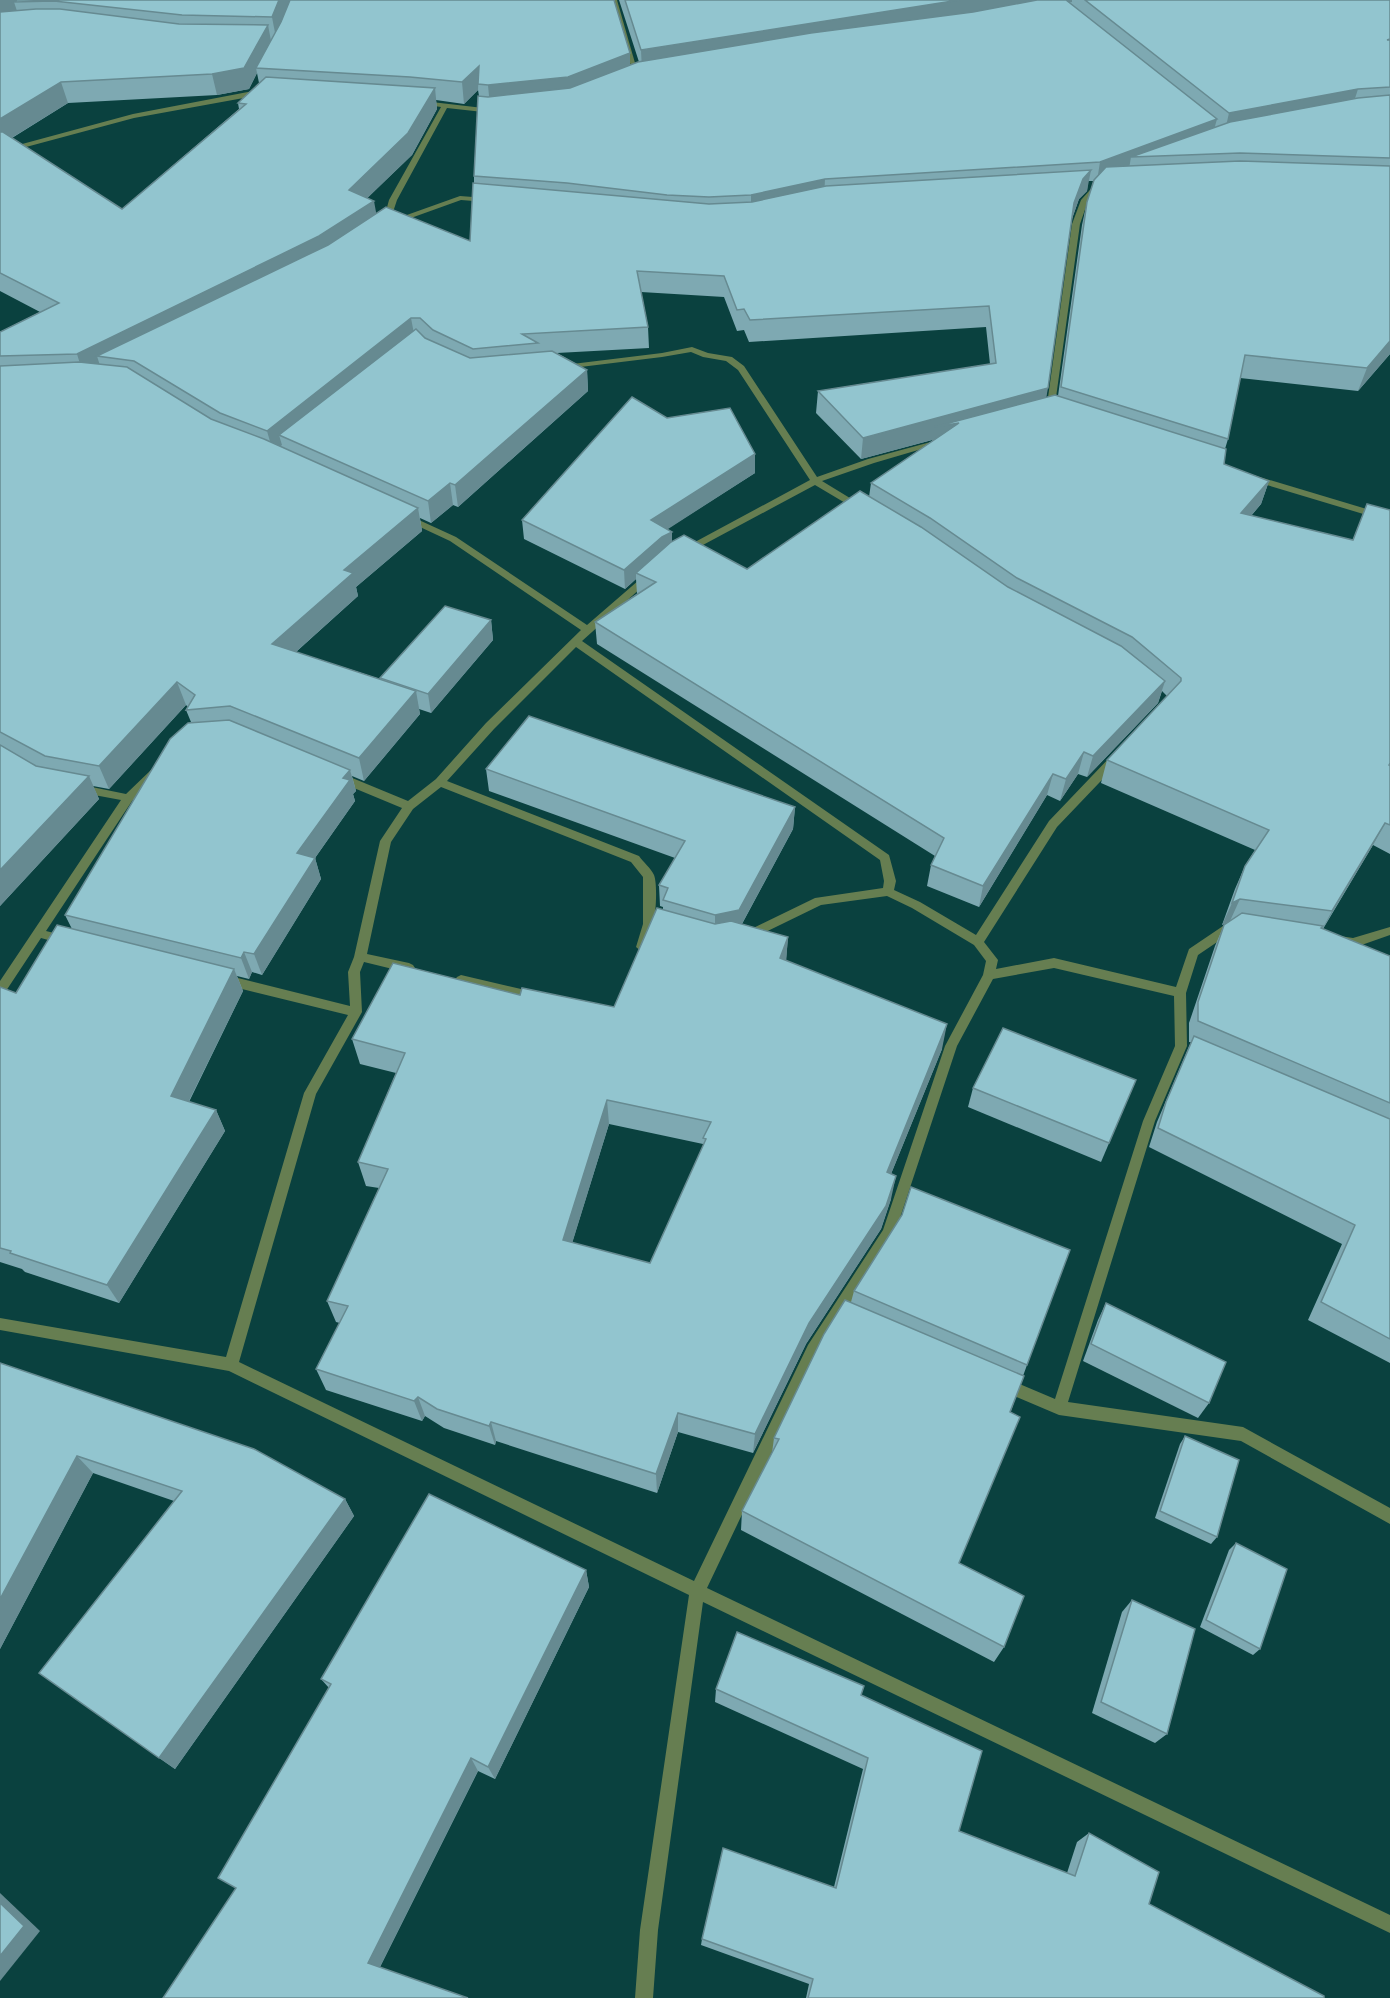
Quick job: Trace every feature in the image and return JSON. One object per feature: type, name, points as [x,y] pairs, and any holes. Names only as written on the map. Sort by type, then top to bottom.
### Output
[{"type":"street","points":[[614,0],[637,76]]},
{"type":"street","points":[[628,79],[648,74]]},
{"type":"street","points":[[253,93],[259,83]]},
{"type":"street","points":[[0,152],[133,116],[253,93],[276,94]]},
{"type":"street","points":[[413,102],[490,111],[501,110]]},
{"type":"street","points":[[386,223],[393,200],[445,106]]},
{"type":"street","points":[[1086,186],[1109,183]]},
{"type":"street","points":[[1050,415],[1076,225],[1085,200],[1098,185]]},
{"type":"street","points":[[376,230],[386,223],[460,198],[492,201]]},
{"type":"street","points":[[556,367],[663,356],[692,349],[729,360],[741,368],[815,480],[873,516]]},
{"type":"street","points":[[676,555],[815,480],[871,461],[949,440]]},
{"type":"street","points":[[1242,475],[1390,519]]},
{"type":"street","points":[[400,515],[453,538],[587,630]]},
{"type":"street","points":[[231,1365],[310,1094],[356,1012],[354,972],[360,957],[386,841],[409,806],[440,782],[490,726],[575,641],[658,568]]},
{"type":"street","points":[[575,641],[885,858],[890,881],[888,891]]},
{"type":"street","points":[[978,942],[1053,824],[1128,746]]},
{"type":"street","points":[[0,991],[128,798],[168,761]]},
{"type":"street","points":[[334,775],[409,806]]},
{"type":"street","points":[[440,782],[635,859],[650,876],[655,925],[638,960]]},
{"type":"street","points":[[74,788],[128,798]]},
{"type":"street","points":[[644,1998],[649,1930],[697,1592],[813,1350],[844,1316],[889,1232],[951,1046],[989,975],[992,960],[978,942],[888,891],[819,901],[748,936],[737,938]]},
{"type":"street","points":[[1059,1408],[1149,1121],[1187,1049],[1180,993],[1193,952],[1230,927],[1252,931]]},
{"type":"street","points":[[1323,939],[1353,943],[1390,931]]},
{"type":"street","points":[[38,933],[83,945]]},
{"type":"street","points":[[360,957],[417,970]]},
{"type":"street","points":[[989,975],[1054,963],[1180,993]]},
{"type":"street","points":[[208,976],[356,1012]]},
{"type":"street","points":[[450,978],[552,1001]]},
{"type":"street","points":[[0,1324],[231,1365],[697,1592],[1390,1924]]},
{"type":"street","points":[[994,1380],[1059,1408],[1243,1434],[1390,1516]]},
{"type":"building","points":[[17,0],[279,0],[272,17],[182,15],[54,1],[14,2]]},
{"type":"building","points":[[290,0],[614,0],[630,53],[568,77],[488,85],[478,84],[479,66],[462,82],[256,68]]},
{"type":"building","points":[[625,0],[959,0],[641,50]]},
{"type":"building","points":[[1037,0],[1066,0],[1217,119],[1100,162],[825,179],[751,195],[709,197],[667,195],[567,183],[474,176],[478,96],[488,97],[570,88],[638,62],[811,33],[973,12]]},
{"type":"building","points":[[1085,0],[1390,0],[1390,39],[1387,40],[1390,40],[1390,87],[1358,89],[1229,113]]},
{"type":"building","points":[[60,9],[179,24],[268,25],[244,68],[212,74],[61,82],[0,119],[0,12]]},
{"type":"building","points":[[266,77],[435,88],[408,133],[349,190],[374,201],[319,236],[77,354],[0,356],[0,332],[59,303],[0,273],[0,132],[122,209],[246,104],[238,103]]},
{"type":"building","points":[[1390,95],[1390,158],[1240,153],[1131,157],[1230,122],[1358,98]]},
{"type":"building","points":[[1240,161],[1390,166],[1390,341],[1367,368],[1245,355],[1228,439],[1061,387],[1087,202],[1094,180],[1106,167]]},
{"type":"building","points":[[1091,170],[1083,179],[1074,203],[1048,388],[863,438],[818,391],[996,363],[989,306],[750,320],[744,309],[737,310],[724,276],[637,271],[648,327],[522,334],[538,343],[473,349],[433,330],[420,318],[411,318],[267,431],[220,413],[134,361],[97,356],[328,245],[386,207],[470,241],[473,183],[709,204],[752,202],[826,186]]},
{"type":"building","points":[[416,329],[425,338],[470,358],[552,351],[587,370],[455,485],[450,483],[428,501],[279,435]]},
{"type":"building","points":[[79,362],[127,367],[211,419],[264,439],[418,508],[344,570],[353,573],[272,644],[416,691],[359,758],[230,706],[186,710],[195,695],[177,682],[99,766],[45,756],[0,732],[0,366]]},
{"type":"building","points":[[1055,395],[1226,449],[1224,464],[1269,481],[1241,513],[1353,540],[1367,504],[1390,510],[1390,825],[1385,823],[1332,911],[1240,899],[1232,903],[1245,866],[1269,830],[1107,760],[1181,681],[1181,678],[1132,637],[1017,578],[930,518],[871,483],[959,423],[934,427]]},
{"type":"building","points":[[632,397],[667,418],[730,408],[755,454],[651,520],[672,532],[662,537],[624,570],[522,520]]},
{"type":"building","points":[[860,491],[921,527],[1008,587],[1121,646],[1165,681],[1093,756],[1084,752],[1066,779],[1053,774],[983,886],[931,865],[944,838],[595,622],[656,582],[636,573],[671,542],[684,535],[747,569]]},
{"type":"building","points":[[445,606],[491,620],[428,694],[380,678]]},
{"type":"building","points":[[529,716],[795,807],[739,910],[715,915],[663,900],[668,888],[659,885],[685,841],[486,769]]},
{"type":"building","points":[[229,720],[350,770],[343,778],[350,780],[297,853],[315,858],[254,954],[244,952],[241,958],[65,915],[170,739],[188,723]]},
{"type":"building","points":[[0,745],[36,766],[89,776],[0,870]]},
{"type":"building","points":[[657,908],[715,924],[731,921],[788,937],[780,958],[947,1024],[887,1172],[896,1176],[886,1206],[809,1323],[755,1434],[678,1413],[656,1474],[491,1422],[489,1426],[437,1409],[418,1397],[414,1401],[316,1369],[348,1306],[327,1301],[388,1169],[358,1162],[405,1053],[352,1039],[393,963],[520,995],[522,988],[614,1007]],"holes":[[[607,1100],[711,1122],[703,1138],[706,1139],[650,1263],[563,1240]]]},
{"type":"building","points":[[1242,913],[1323,926],[1321,928],[1390,956],[1390,1103],[1198,1021],[1198,1002],[1224,925]]},
{"type":"building","points":[[57,925],[234,969],[171,1096],[216,1110],[107,1285],[0,1248],[0,987],[16,993]]},
{"type":"building","points":[[1003,1028],[1136,1080],[1109,1143],[973,1088]]},
{"type":"building","points":[[1194,1036],[1390,1119],[1390,1339],[1321,1302],[1355,1225],[1158,1128],[1166,1102]]},
{"type":"building","points":[[911,1187],[1070,1250],[1027,1365],[854,1291],[902,1215]]},
{"type":"building","points":[[845,1300],[1024,1376],[1010,1412],[1020,1417],[959,1563],[1024,1596],[1004,1647],[742,1511],[779,1439],[774,1438],[824,1334]]},
{"type":"building","points":[[1106,1303],[1226,1362],[1209,1403],[1091,1344]]},
{"type":"building","points":[[0,1363],[254,1449],[345,1499],[159,1758],[39,1673],[182,1491],[77,1456],[0,1599]]},
{"type":"building","points":[[1185,1436],[1239,1460],[1217,1537],[1160,1511]]},
{"type":"building","points":[[429,1494],[586,1570],[488,1767],[471,1758],[368,1963],[468,1998],[163,1998],[236,1888],[218,1878],[331,1684],[321,1679]]},
{"type":"building","points":[[1236,1543],[1287,1569],[1260,1649],[1206,1620]]},
{"type":"building","points":[[1132,1600],[1195,1629],[1167,1734],[1101,1702]]},
{"type":"building","points":[[737,1632],[864,1686],[861,1695],[982,1751],[959,1831],[1075,1876],[1089,1833],[1159,1872],[1149,1904],[1324,1998],[808,1998],[813,1979],[702,1939],[723,1848],[836,1888],[868,1758],[716,1689]]},
{"type":"building","points":[[0,1903],[24,1926],[0,1956]]}]
